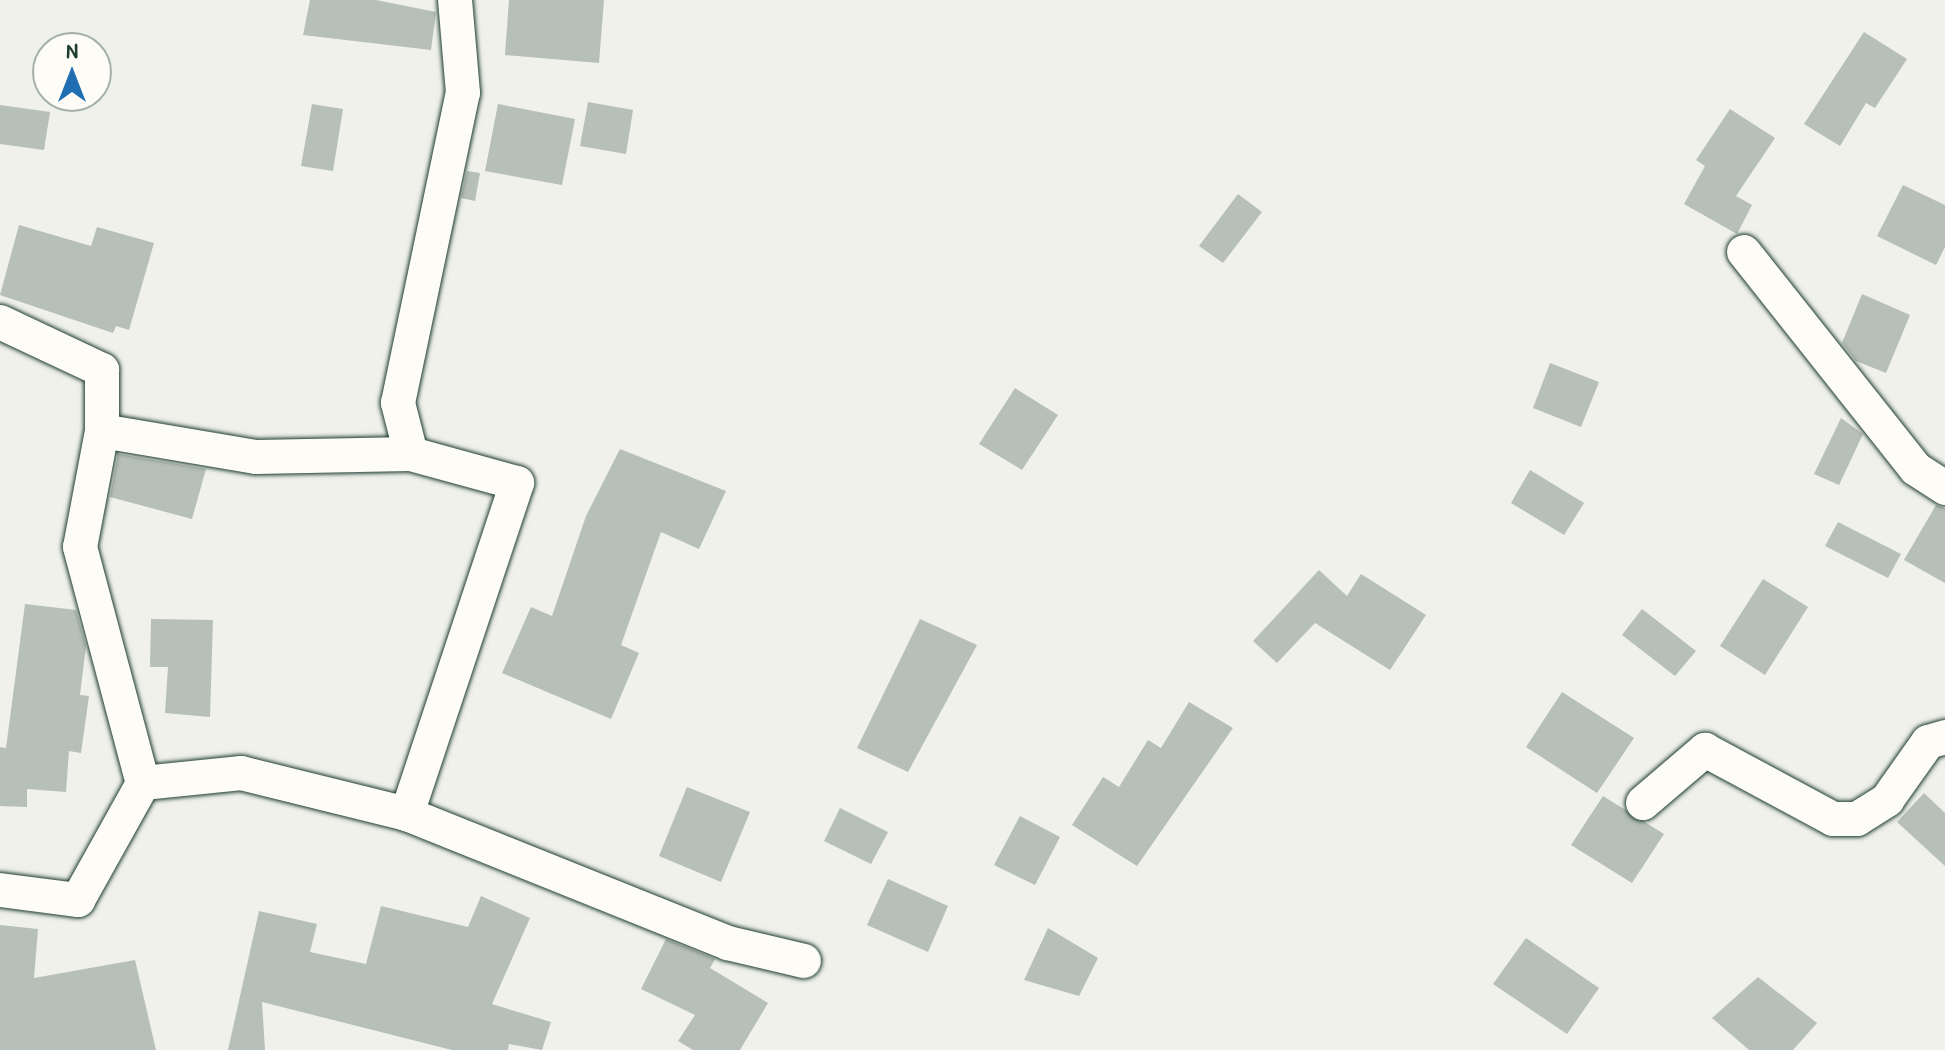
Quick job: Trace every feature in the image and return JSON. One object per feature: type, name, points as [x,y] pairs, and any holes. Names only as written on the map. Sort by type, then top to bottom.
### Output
[{"type":"street","points":[[411,454],[398,403],[463,93],[455,0]]},
{"type":"street","points":[[1744,252],[1916,469],[1945,488]]},
{"type":"street","points":[[0,322],[102,370],[102,431],[80,547],[143,783],[78,900],[0,890]]},
{"type":"street","points":[[102,431],[256,457],[411,454],[517,483],[407,814]]},
{"type":"street","points":[[1643,803],[1705,750],[1833,819],[1857,819],[1887,800],[1928,742],[1945,737]]},
{"type":"street","points":[[143,783],[241,773],[407,814],[728,943],[804,961]]},
{"type":"building","points":[[310,0],[376,0],[436,12],[431,50],[303,35]]},
{"type":"building","points":[[509,0],[604,0],[599,63],[505,55]]},
{"type":"building","points":[[1864,32],[1907,59],[1875,108],[1866,103],[1840,146],[1804,124]]},
{"type":"building","points":[[588,102],[633,110],[626,154],[580,146]]},
{"type":"building","points":[[312,104],[343,109],[333,171],[301,166]]},
{"type":"building","points":[[498,104],[575,119],[562,185],[485,171]]},
{"type":"building","points":[[0,105],[32,109],[32,112],[50,112],[44,150],[0,144]]},
{"type":"building","points":[[1730,109],[1775,138],[1736,196],[1752,205],[1737,234],[1684,204],[1705,166],[1696,160]]},
{"type":"building","points":[[467,171],[480,173],[475,201],[461,198]]},
{"type":"building","points":[[1903,185],[1945,205],[1945,247],[1936,265],[1877,236]]},
{"type":"building","points":[[1238,194],[1262,212],[1223,263],[1199,246]]},
{"type":"building","points":[[19,225],[91,246],[97,227],[154,243],[129,330],[116,326],[113,333],[0,295]]},
{"type":"building","points":[[1862,294],[1910,315],[1886,373],[1856,361],[1842,343]]},
{"type":"building","points":[[1550,363],[1599,382],[1581,427],[1533,408]]},
{"type":"building","points":[[1015,388],[1058,415],[1022,470],[979,444]]},
{"type":"building","points":[[1841,418],[1863,434],[1839,485],[1814,474]]},
{"type":"building","points":[[620,449],[726,491],[699,549],[661,532],[621,645],[639,653],[611,719],[502,673],[531,607],[552,616],[586,516]]},
{"type":"building","points":[[118,454],[206,469],[192,519],[110,497]]},
{"type":"building","points":[[1530,470],[1584,503],[1564,535],[1511,503]]},
{"type":"building","points":[[1936,505],[1945,508],[1945,583],[1904,560]]},
{"type":"building","points":[[1838,522],[1901,554],[1888,578],[1825,546]]},
{"type":"building","points":[[1319,570],[1347,596],[1361,574],[1426,615],[1390,670],[1315,623],[1277,663],[1253,641]]},
{"type":"building","points":[[1763,579],[1808,607],[1765,675],[1720,646]]},
{"type":"building","points":[[25,604],[76,610],[86,646],[80,695],[89,696],[81,753],[69,751],[66,792],[27,789],[27,807],[0,806],[0,747],[6,748]]},
{"type":"building","points":[[1642,609],[1696,651],[1675,676],[1622,635]]},
{"type":"building","points":[[151,619],[213,620],[210,717],[165,713],[168,667],[150,667]]},
{"type":"building","points":[[920,619],[977,645],[908,772],[857,748]]},
{"type":"building","points":[[1562,692],[1634,738],[1597,793],[1526,747]]},
{"type":"building","points":[[1189,702],[1233,728],[1137,866],[1072,825],[1103,777],[1119,787],[1148,740],[1161,748]]},
{"type":"building","points":[[687,787],[750,812],[721,882],[659,856]]},
{"type":"building","points":[[1924,793],[1945,813],[1945,866],[1897,822]]},
{"type":"building","points":[[1603,796],[1664,834],[1632,883],[1571,845]]},
{"type":"building","points":[[840,808],[888,832],[871,864],[824,841]]},
{"type":"building","points":[[1020,816],[1060,837],[1035,885],[994,865]]},
{"type":"building","points":[[888,879],[948,906],[928,952],[867,925]]},
{"type":"building","points":[[481,896],[530,918],[492,1004],[551,1022],[542,1050],[509,1044],[508,1050],[452,1050],[262,1002],[265,1050],[228,1050],[259,911],[317,924],[310,952],[366,964],[381,906],[468,927]]},
{"type":"building","points":[[0,925],[38,929],[34,978],[135,960],[156,1050],[0,1050]]},
{"type":"building","points":[[1048,928],[1098,958],[1079,996],[1024,980]]},
{"type":"building","points":[[1526,938],[1599,988],[1567,1034],[1493,984]]},
{"type":"building","points":[[666,939],[715,959],[710,968],[768,1003],[740,1050],[693,1050],[678,1041],[695,1015],[641,989]]},
{"type":"building","points":[[1758,977],[1817,1023],[1793,1050],[1749,1050],[1712,1018]]}]
